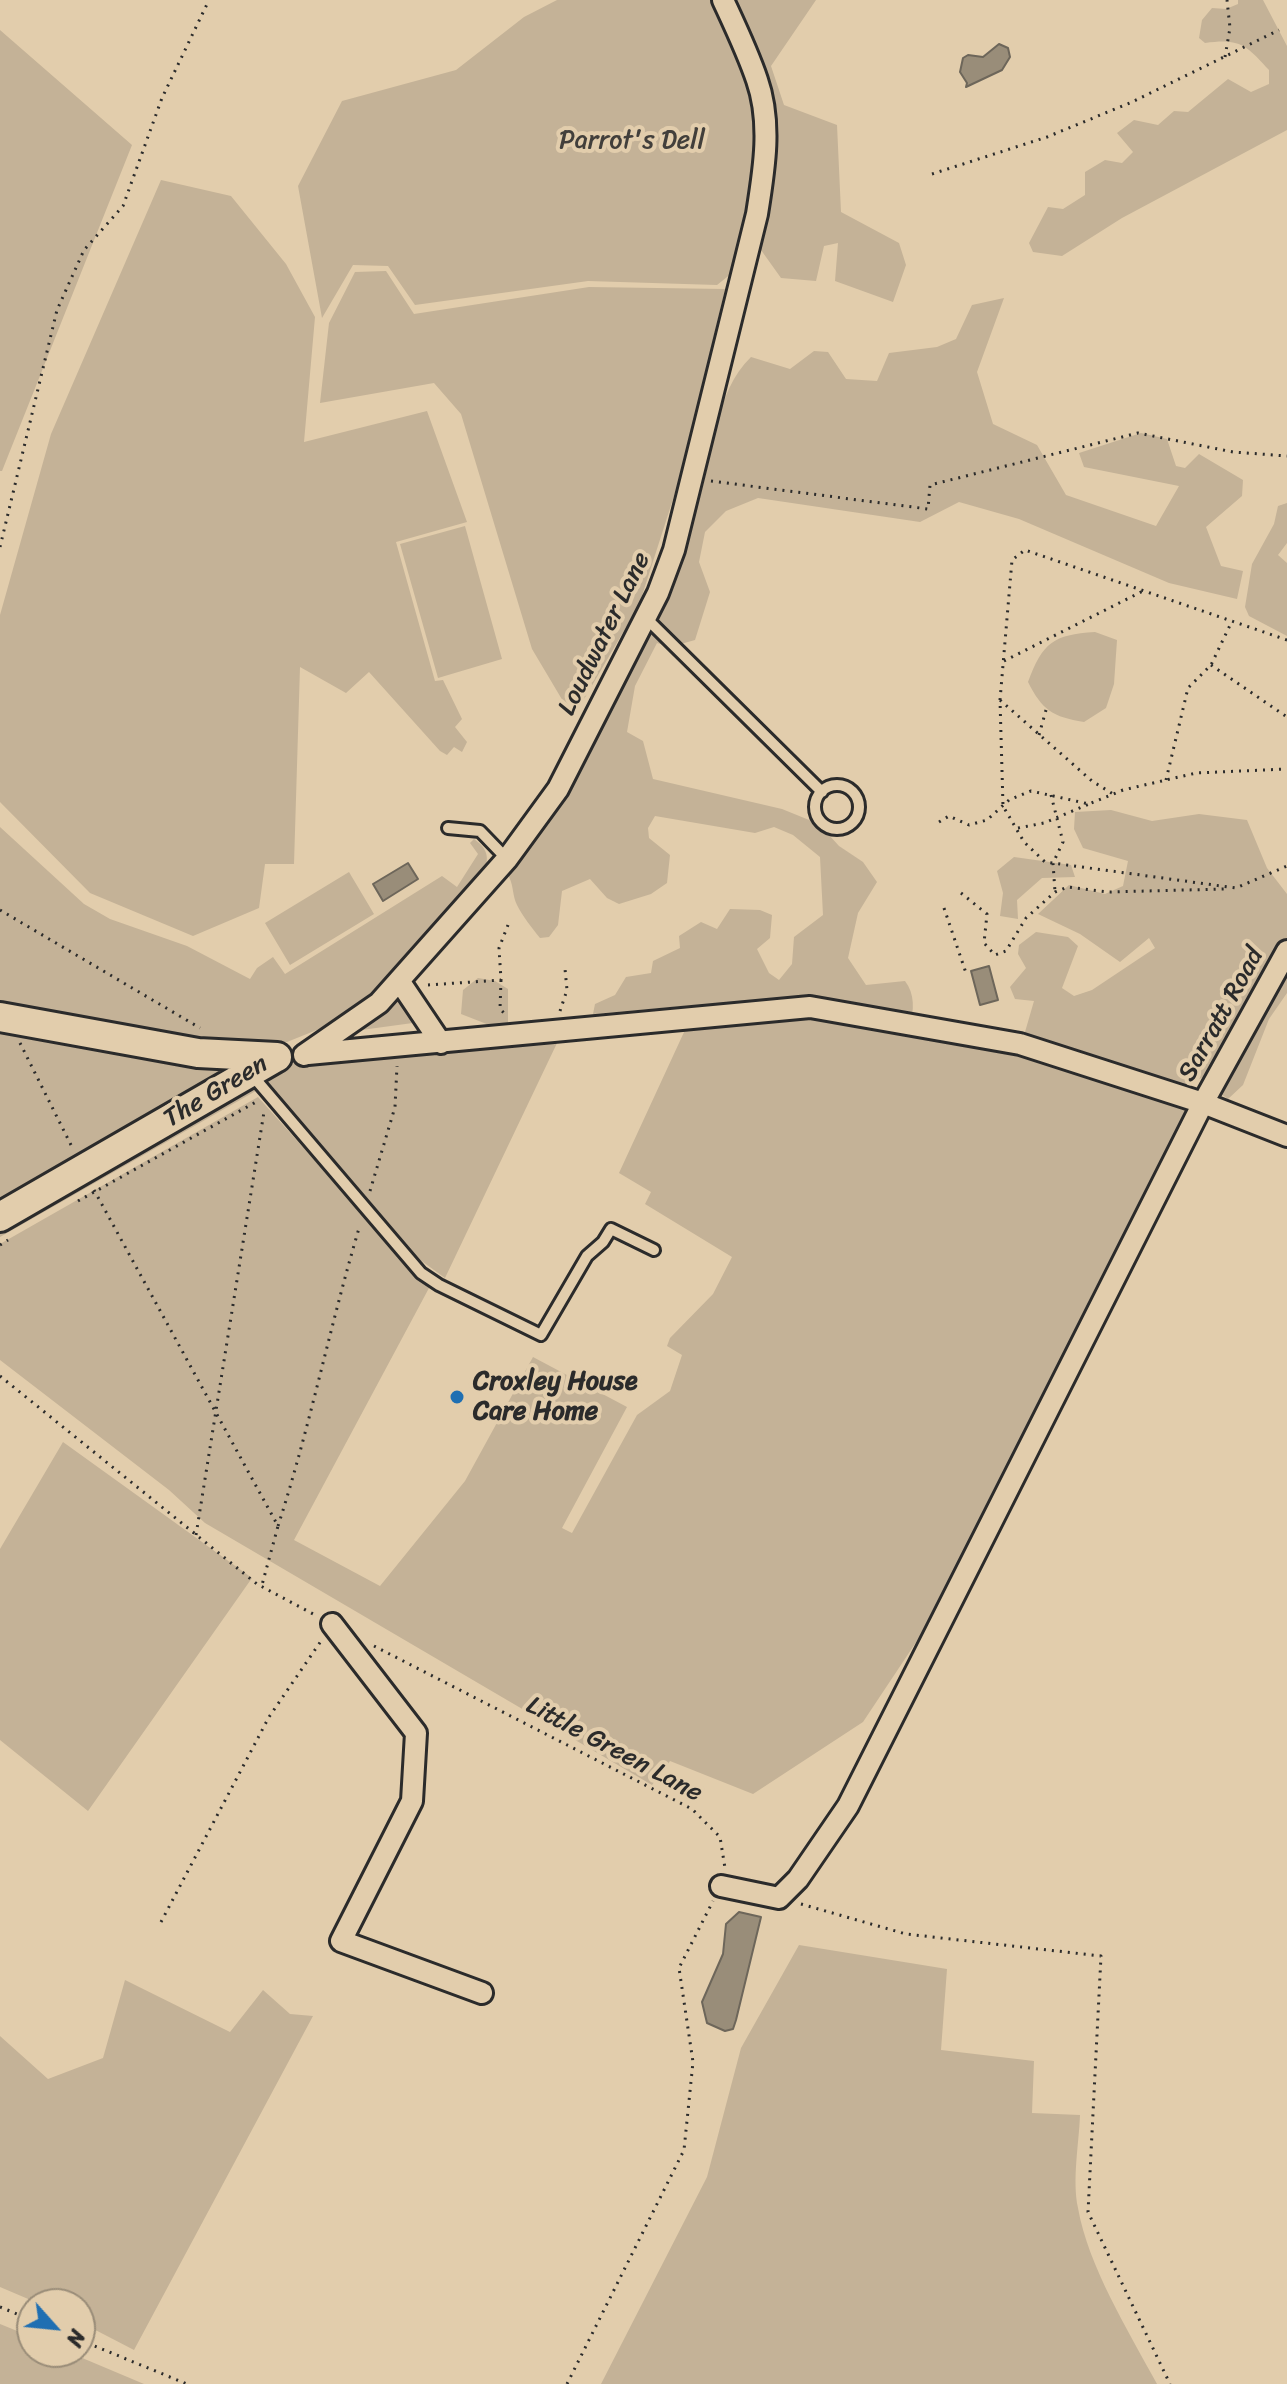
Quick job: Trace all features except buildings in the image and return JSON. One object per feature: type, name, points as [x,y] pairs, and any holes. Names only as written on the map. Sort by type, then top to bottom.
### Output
[{"type":"street","name":"Loudwater Lane","points":[[290,1056],[379,1003],[507,859],[558,789],[646,618],[674,550],[757,214],[766,131],[758,82],[723,0]]},
{"type":"street","name":"Sarratt Road","points":[[779,1898],[798,1879],[848,1806],[1203,1103],[1287,951]]},
{"type":"street","points":[[400,982],[441,1043]]},
{"type":"street","points":[[290,1056],[810,1007],[1020,1044],[1203,1103],[1287,1136]]},
{"type":"street","name":"The Green","points":[[4,1018],[198,1053],[290,1056]]},
{"type":"street","name":"The Green","points":[[7,1227],[259,1086],[290,1056]]},
{"type":"street","points":[[332,1624],[416,1733],[412,1801],[341,1941],[482,1993]]},
{"type":"street","points":[[721,1886],[779,1898]]},
{"type":"lane","points":[[646,618],[822,792]]},
{"type":"lane","points":[[841,785],[853,792],[859,805],[851,824],[837,829],[819,819],[815,805],[822,792],[841,785]]},
{"type":"lane","points":[[448,828],[480,831],[507,859]]},
{"type":"lane","points":[[259,1086],[421,1273],[541,1335],[587,1256],[603,1242],[611,1229],[654,1250]]},
{"type":"path","points":[[0,547],[57,310],[84,250],[123,206],[162,98],[209,0]]},
{"type":"path","points":[[1225,57],[1230,28],[1227,0]]},
{"type":"path","points":[[932,174],[1047,137],[1132,102],[1279,30]]},
{"type":"path","points":[[692,478],[928,509],[930,485],[1138,433],[1233,452],[1287,456]]},
{"type":"path","points":[[1236,888],[1045,862],[1016,828],[1003,806],[1000,700],[1012,560],[1025,550],[1287,640]]},
{"type":"path","points":[[1004,661],[1143,591]]},
{"type":"path","points":[[1166,780],[1188,688],[1211,665],[1232,621]]},
{"type":"path","points":[[1211,665],[1287,717]]},
{"type":"path","points":[[1000,700],[1113,794]]},
{"type":"path","points":[[1039,735],[1046,710]]},
{"type":"path","points":[[1016,828],[1059,816],[1113,794],[1196,773],[1287,769]]},
{"type":"path","points":[[939,822],[949,816],[969,825],[987,820],[1003,806],[1031,791],[1089,804]]},
{"type":"path","points":[[1051,795],[1059,816],[1063,842],[1053,863],[1055,892]]},
{"type":"path","points":[[961,893],[987,914],[984,943],[995,955],[1006,951],[1026,918],[1055,892],[1068,887],[1108,892],[1236,888],[1287,866]]},
{"type":"path","points":[[944,908],[966,973]]},
{"type":"path","points":[[0,910],[94,969],[212,1033]]},
{"type":"path","points":[[508,925],[500,941],[500,1009],[514,1018]]},
{"type":"path","points":[[558,1015],[567,990],[565,969]]},
{"type":"path","points":[[400,982],[426,986],[501,980]]},
{"type":"path","points":[[4,1018],[89,1181],[278,1526]]},
{"type":"path","points":[[262,1587],[299,1462],[336,1304],[395,1107],[398,1046]]},
{"type":"path","points":[[68,1207],[89,1181],[259,1086]]},
{"type":"path","points":[[196,1535],[216,1416],[259,1086]]},
{"type":"path","points":[[0,1245],[7,1227]]},
{"type":"path","points":[[0,1376],[262,1587],[332,1624],[269,1717],[161,1922]]},
{"type":"path","name":"Little Green Lane","points":[[374,1646],[692,1809],[720,1837],[725,1853],[721,1886],[679,1968],[693,2062],[684,2150],[567,2384]]},
{"type":"path","points":[[779,1898],[906,1934],[1101,1956],[1088,2212],[1170,2384]]},
{"type":"path","points":[[96,2347],[187,2384]]},
{"type":"green space","name":"Parrot's Dell","points":[[557,0],[816,0],[771,66],[784,105],[837,125],[841,212],[899,243],[906,265],[893,302],[835,281],[838,243],[824,246],[816,281],[781,278],[761,250],[717,285],[588,281],[415,305],[388,266],[353,265],[322,318],[298,186],[342,101],[456,70],[524,17]]},
{"type":"green space","points":[[1238,0],[1263,0],[1287,46],[1287,130],[1122,218],[1062,256],[1033,252],[1029,243],[1048,207],[1063,209],[1085,195],[1085,172],[1105,160],[1122,163],[1133,152],[1117,133],[1134,120],[1158,125],[1174,111],[1188,112],[1228,79],[1251,92],[1269,84],[1269,70],[1242,45],[1205,43],[1199,38],[1202,20],[1212,8],[1226,9],[1238,4]]},
{"type":"green space","points":[[0,30],[132,145],[2,471],[0,471]]},
{"type":"green space","points":[[161,180],[231,196],[286,264],[315,317],[304,442],[427,411],[467,522],[396,542],[435,681],[443,680],[462,719],[455,727],[467,742],[462,752],[454,747],[447,755],[440,751],[369,672],[346,693],[300,667],[294,864],[265,864],[259,908],[193,936],[90,893],[0,802],[0,615],[51,434]]},
{"type":"green space","points":[[386,271],[414,314],[589,287],[725,289],[683,468],[639,605],[573,718],[532,649],[461,414],[434,383],[320,403],[329,323],[355,272]]},
{"type":"green space","points":[[1004,298],[977,372],[993,424],[1037,445],[1066,495],[1156,526],[1179,486],[1084,467],[1079,453],[1141,433],[1167,439],[1176,466],[1185,468],[1199,454],[1243,480],[1242,496],[1206,527],[1221,566],[1243,571],[1237,599],[1169,583],[1019,519],[959,502],[920,522],[758,498],[726,511],[705,532],[699,562],[710,592],[695,640],[670,647],[657,643],[635,686],[627,732],[643,741],[653,779],[782,809],[819,824],[839,846],[863,862],[877,882],[858,913],[848,958],[866,985],[905,981],[913,1002],[910,1025],[835,1012],[826,999],[814,998],[709,1018],[695,1005],[593,1014],[595,1004],[615,995],[626,977],[651,973],[653,961],[680,948],[679,936],[701,922],[717,929],[730,909],[760,910],[772,915],[770,938],[757,949],[769,973],[779,980],[792,964],[794,937],[823,915],[820,857],[793,835],[774,827],[755,833],[655,816],[648,828],[649,838],[670,855],[667,883],[651,894],[619,904],[607,898],[590,879],[562,891],[558,925],[549,937],[540,938],[525,918],[504,870],[651,628],[654,630],[699,501],[729,388],[751,357],[790,369],[814,351],[828,352],[846,379],[877,381],[889,353],[937,347],[956,339],[972,305]]},
{"type":"green space","points":[[1287,503],[1287,543],[1278,555],[1287,563],[1287,636],[1249,616],[1245,607],[1252,564],[1274,524],[1278,506]]},
{"type":"green space","points":[[465,526],[502,659],[438,678],[400,544]]},
{"type":"green space","points":[[1095,632],[1117,640],[1114,684],[1106,708],[1084,722],[1056,715],[1038,699],[1028,682],[1033,668],[1051,643],[1069,635]]},
{"type":"green space","points":[[1111,810],[1152,821],[1199,814],[1247,820],[1267,868],[1287,894],[1287,993],[1269,1019],[1243,1085],[1228,1099],[1218,1092],[1224,1064],[1180,1091],[1030,1048],[1025,1032],[1034,1001],[1015,999],[1010,987],[1026,968],[1018,954],[1019,945],[1036,932],[1068,937],[1078,946],[1062,988],[1074,996],[1092,990],[1155,948],[1149,938],[1120,962],[1080,934],[1038,914],[1069,885],[1105,894],[1123,886],[1128,861],[1083,848],[1074,829],[1075,812]]},
{"type":"green space","points":[[0,827],[84,904],[110,919],[187,946],[250,979],[257,968],[273,957],[285,974],[442,876],[457,887],[478,854],[470,843],[474,839],[484,849],[487,862],[484,872],[390,978],[381,982],[386,983],[339,1021],[287,1042],[193,1040],[0,1008]]},
{"type":"green space","points":[[1014,857],[1071,865],[1075,877],[1042,878],[1017,900],[1018,919],[1000,916],[1003,893],[997,871]]},
{"type":"green space","points":[[349,872],[374,914],[290,965],[265,923]]},
{"type":"green space","points":[[478,978],[495,981],[508,989],[508,1025],[502,1030],[461,1014],[463,990]]},
{"type":"green space","points":[[401,994],[420,1022],[354,1031]]},
{"type":"green space","points":[[803,1016],[1016,1054],[1188,1106],[968,1564],[863,1722],[753,1794],[670,1761],[652,1785],[205,1523],[169,1490],[0,1360],[0,1244],[258,1097],[429,1288],[294,1540],[380,1586],[465,1481],[533,1357],[627,1407],[562,1528],[572,1533],[637,1415],[670,1391],[682,1355],[667,1346],[670,1338],[713,1294],[732,1257],[645,1204],[651,1192],[619,1173],[685,1030]]},
{"type":"green space","points":[[0,1018],[226,1055],[235,1073],[0,1206]]},
{"type":"green space","points":[[558,1041],[445,1278],[416,1257],[267,1085],[273,1072],[306,1058]]},
{"type":"green space","points":[[248,1085],[261,1088],[0,1237],[0,1223]]},
{"type":"green space","points":[[63,1442],[252,1578],[88,1811],[0,1740],[0,1549]]},
{"type":"green space","points":[[799,1945],[947,1969],[941,2050],[1034,2061],[1032,2113],[1080,2115],[1076,2185],[1083,2230],[1111,2298],[1157,2384],[601,2384],[707,2177],[741,2048]]},
{"type":"green space","points":[[125,1980],[230,2032],[263,1990],[290,2014],[313,2016],[134,2350],[96,2330],[96,2288],[16,2288],[16,2294],[0,2287],[0,2036],[48,2079],[103,2058]]},
{"type":"green space","points":[[0,2324],[16,2330],[16,2368],[96,2368],[96,2364],[144,2384],[0,2384]]},
{"type":"shaded area","points":[[999,44],[1008,48],[1010,57],[1002,70],[966,87],[967,83],[960,72],[963,58],[968,55],[983,57]]},
{"type":"shaded area","points":[[408,863],[418,879],[383,901],[373,884]]},
{"type":"shaded area","points":[[989,966],[998,1000],[980,1005],[971,971]]},
{"type":"shaded area","points":[[739,1912],[761,1917],[736,2020],[733,2029],[725,2031],[707,2023],[702,2002],[723,1954],[726,1924]]},
{"type":"place","name":"Croxley House Care Home","points":[[457,1397]]}]
